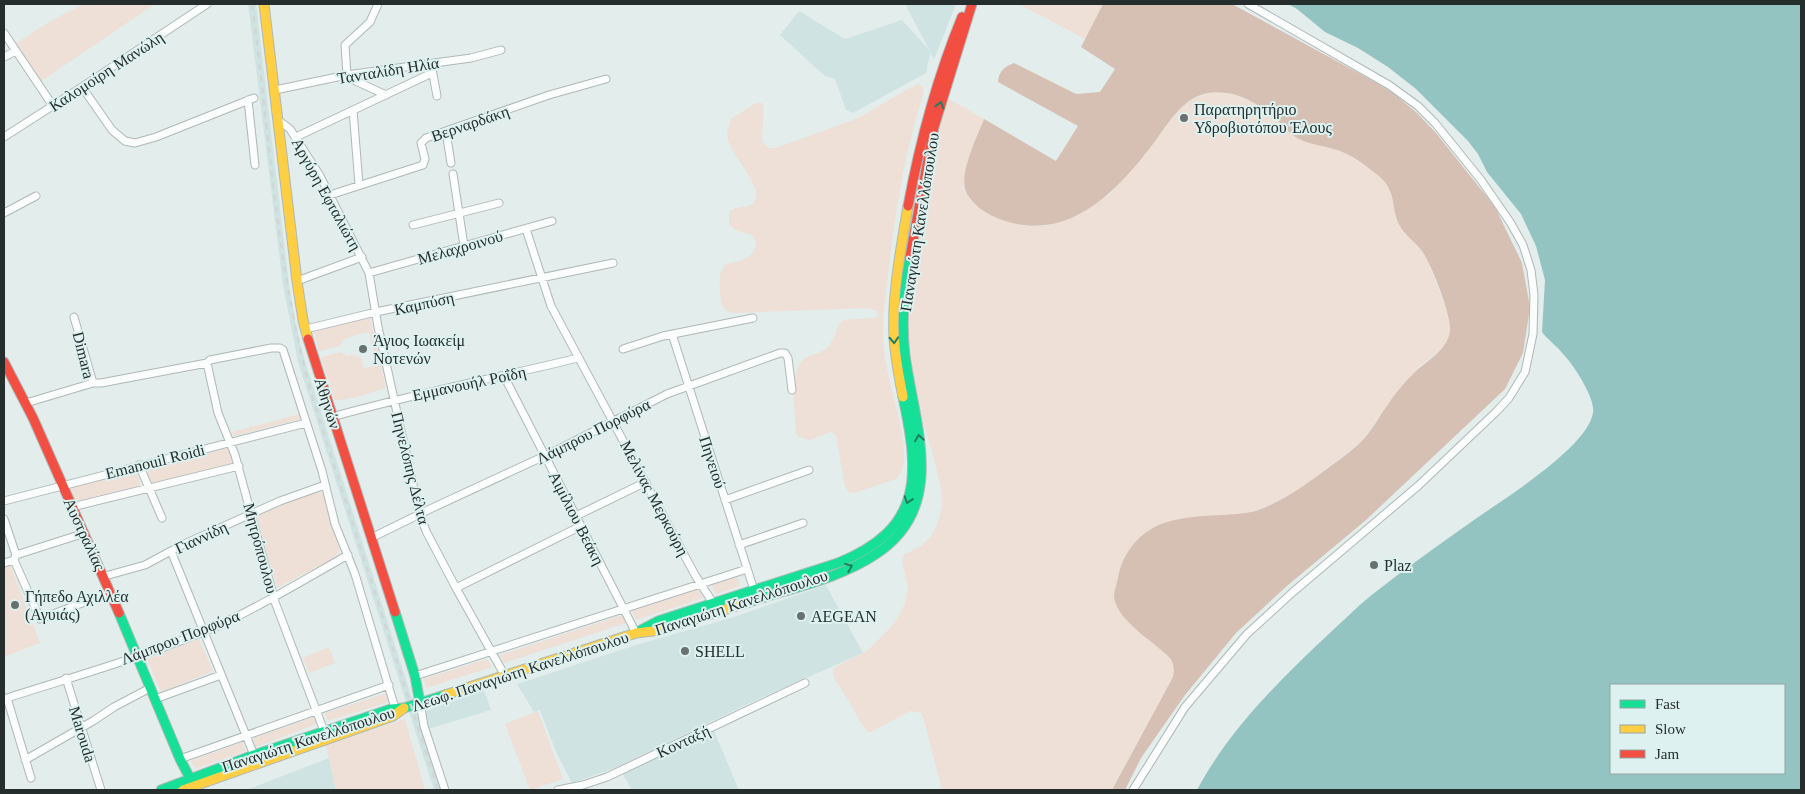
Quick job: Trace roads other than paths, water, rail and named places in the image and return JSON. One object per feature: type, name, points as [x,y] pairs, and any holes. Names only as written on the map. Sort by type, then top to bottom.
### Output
[{"type":"main road","name":"Αθηνών","points":[[264,4],[296,281],[306,329],[332,417],[415,676],[420,703]]},
{"type":"main road","name":"Παναγιώτη Κανελλόπουλου","points":[[636,633],[658,621],[822,568],[867,550],[890,531],[901,516],[909,500],[913,481],[913,462],[894,346],[894,314],[897,285],[913,178],[922,137],[945,61],[968,4]]},
{"type":"main road","name":"Παναγιώτη Κανελλόπουλου","points":[[636,633],[661,630],[682,624],[856,564],[886,547],[899,535],[910,520],[921,488],[922,461],[904,351],[904,297],[912,240],[932,136],[972,4]]},
{"type":"main road","name":"Αυστραλίας","points":[[4,362],[7,377],[26,403],[105,576],[150,688],[180,758],[194,785]]},
{"type":"main road","name":"Λεωφ. Παναγιώτη Κανελλόπουλου","points":[[400,708],[636,633]]},
{"type":"main road","name":"Παναγιώτη Κανελλόπουλου","points":[[183,790],[254,755],[324,730],[400,708]]},
{"type":"main road","name":"Παναγιώτη Κανελλόπουλου","points":[[161,790],[194,785],[393,716],[400,708]]},
{"type":"street","name":"Καλομοίρη Μανώλη","points":[[4,136],[82,88],[207,4]]},
{"type":"street","points":[[378,4],[370,22],[345,45],[347,75],[354,82],[386,95]]},
{"type":"street","points":[[1133,790],[1191,697],[1247,634],[1418,486],[1509,398],[1525,372],[1533,334],[1534,295],[1531,270],[1523,245],[1481,180],[1436,123],[1418,106],[1389,85],[1248,4]]},
{"type":"street","points":[[4,33],[53,106]]},
{"type":"street","name":"Τανταλίδη Ηλία","points":[[275,90],[347,75],[477,57],[501,50]]},
{"type":"street","points":[[4,57],[16,51]]},
{"type":"street","points":[[431,64],[437,96]]},
{"type":"street","points":[[296,137],[432,73]]},
{"type":"street","name":"Βερναρδάκη","points":[[330,195],[423,165],[425,161],[422,141],[426,138],[549,95],[606,79]]},
{"type":"street","points":[[82,88],[115,134],[128,142],[140,142],[251,99],[255,165]]},
{"type":"street","points":[[353,110],[359,185]]},
{"type":"street","name":"Αργύρη Εφταλιώτη","points":[[278,120],[287,126],[296,137],[330,195],[369,273]]},
{"type":"street","points":[[446,132],[451,163]]},
{"type":"street","points":[[453,174],[464,246]]},
{"type":"street","points":[[4,213],[36,196]]},
{"type":"street","points":[[413,225],[500,203]]},
{"type":"street","name":"Μελαχροινού","points":[[369,273],[552,221]]},
{"type":"street","name":"Μελίνας Μερκούρη","points":[[526,228],[549,302],[700,584],[713,604]]},
{"type":"street","points":[[296,281],[362,257]]},
{"type":"street","name":"Καμπύση","points":[[306,329],[376,312],[613,263]]},
{"type":"street","name":"Πηνελόπης Δέλτα","points":[[369,273],[402,439],[420,514],[427,533],[505,676]]},
{"type":"street","name":"Dimara","points":[[26,403],[93,383],[74,317]]},
{"type":"street","points":[[623,349],[672,334],[753,318]]},
{"type":"street","name":"Πηνειού","points":[[672,334],[754,590]]},
{"type":"street","points":[[93,383],[207,363],[210,360],[270,348],[281,348],[326,484],[335,524],[348,554],[389,685],[400,708]]},
{"type":"street","name":"Λάμπρου Πορφύρα","points":[[371,538],[545,456],[655,400],[689,385],[783,353],[788,358],[792,390]]},
{"type":"street","name":"Εμμανουήλ Ροΐδη","points":[[332,417],[394,400],[578,358]]},
{"type":"street","name":"Μητρόπουλου","points":[[207,363],[218,413],[239,466],[273,596],[324,730]]},
{"type":"street","name":"Αιμίλιου Βεάκη","points":[[504,376],[636,633]]},
{"type":"street","name":"Emanouil Roidi","points":[[4,501],[306,423]]},
{"type":"street","points":[[139,465],[162,518]]},
{"type":"street","points":[[72,507],[239,466]]},
{"type":"street","points":[[725,500],[809,470]]},
{"type":"street","points":[[576,516],[646,482]]},
{"type":"street","name":"Γιαννίδη","points":[[105,576],[145,566],[171,551],[251,514],[289,497],[326,484]]},
{"type":"street","points":[[4,518],[15,557],[40,618],[111,592]]},
{"type":"street","points":[[739,545],[803,523]]},
{"type":"street","points":[[456,588],[581,526]]},
{"type":"street","points":[[4,563],[15,557],[85,533]]},
{"type":"street","points":[[171,551],[254,755]]},
{"type":"street","name":"Λάμπρου Πορφύρα","points":[[5,698],[137,656],[204,631],[232,619],[348,554]]},
{"type":"street","points":[[415,676],[747,569]]},
{"type":"street","points":[[155,699],[221,675]]},
{"type":"street","name":"Marouda","points":[[66,678],[101,790]]},
{"type":"street","name":"Κονταξή","points":[[558,790],[583,785],[607,777],[805,682]]},
{"type":"street","points":[[180,758],[389,685]]},
{"type":"street","points":[[25,760],[82,728],[114,707],[150,688]]},
{"type":"street","points":[[5,698],[31,778]]},
{"type":"street","name":"Αθηνών","points":[[420,703],[424,726],[445,790]]},
{"type":"water","points":[[1288,4],[1801,4],[1801,790],[1197,790],[1209,769],[1236,731],[1283,678],[1317,645],[1358,606],[1385,584],[1522,487],[1560,457],[1576,442],[1587,427],[1593,413],[1591,399],[1578,373],[1561,351],[1542,332],[1545,280],[1536,246],[1521,214],[1487,172],[1478,154],[1468,141],[1416,89],[1388,67],[1358,48],[1325,32]]},
{"type":"railway","points":[[252,4],[275,203],[290,301],[300,350],[313,399],[438,790]]},
{"type":"place","name":"Παρατηρητήριο Υδροβιοτόπου Έλους","points":[[1184,118]]},
{"type":"place","name":"Άγιος Ιωακείμ Νοτενών","points":[[363,349]]},
{"type":"place","name":"Plaz","points":[[1374,565]]},
{"type":"place","name":"Γήπεδο Αχιλλέα (Αγυιάς)","points":[[15,605]]},
{"type":"place","name":"AEGEAN","points":[[801,616]]},
{"type":"place","name":"SHELL","points":[[685,651]]}]
